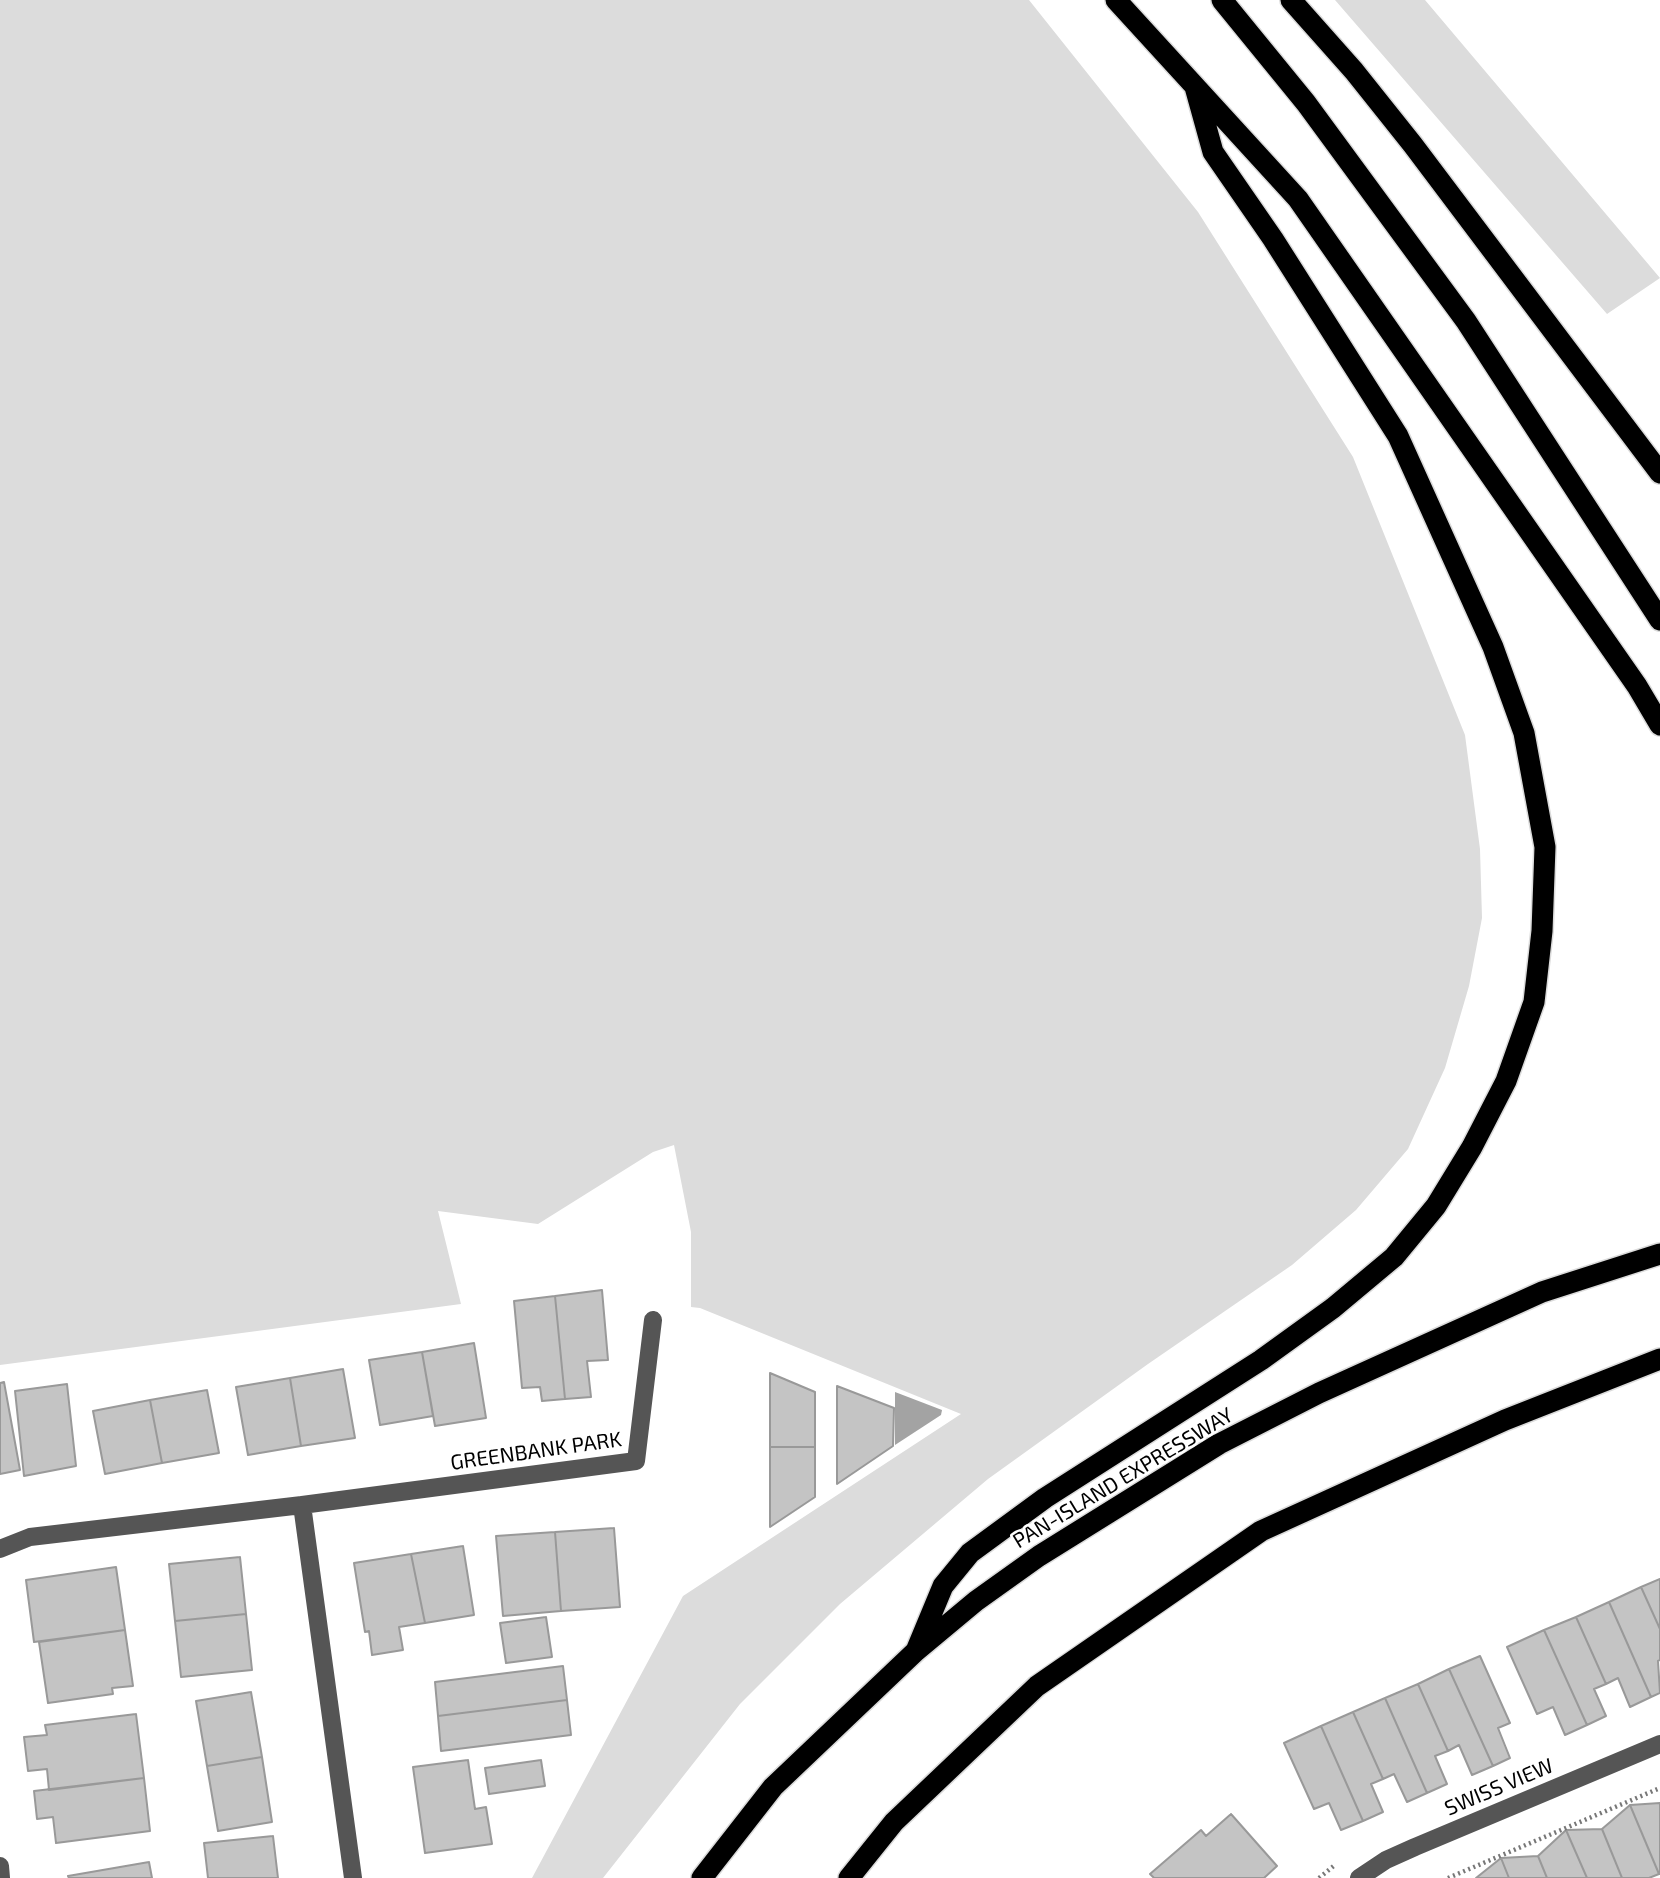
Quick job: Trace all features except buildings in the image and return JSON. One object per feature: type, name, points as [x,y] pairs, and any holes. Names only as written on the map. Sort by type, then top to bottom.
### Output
[{"type":"highway","points":[[1116,0],[1298,199],[1637,686],[1660,725]]},
{"type":"highway","points":[[1222,0],[1306,103],[1466,321],[1660,620]]},
{"type":"highway","points":[[1291,0],[1413,145],[1660,473]]},
{"type":"highway","points":[[916,1651],[943,1586],[970,1553],[1045,1499],[1261,1360],[1333,1308],[1394,1257],[1436,1206],[1472,1147],[1506,1081],[1534,1002],[1542,931],[1545,847],[1524,733],[1493,647],[1398,436],[1281,251],[1213,152],[1195,87]]},
{"type":"highway","name":"PAN-ISLAND EXPRESSWAY","points":[[702,1878],[773,1787],[916,1651],[976,1601],[1039,1556],[1219,1444],[1320,1393],[1542,1292],[1660,1254]]},
{"type":"highway","points":[[849,1878],[894,1822],[1037,1686],[1261,1531],[1505,1420],[1660,1359]]},
{"type":"street","name":"GREENBANK PARK","points":[[0,1549],[30,1537],[636,1461],[653,1320]]},
{"type":"street","points":[[302,1505],[353,1878]]},
{"type":"street","name":"SWISS VIEW","points":[[1359,1878],[1386,1860],[1415,1847],[1660,1744]]},
{"type":"street","points":[[0,1866],[1,1878]]},
{"type":"path","points":[[1448,1878],[1660,1788]]},
{"type":"shaded area","points":[[0,0],[1029,0],[1198,212],[1353,457],[1465,735],[1480,849],[1482,918],[1469,986],[1445,1068],[1408,1149],[1356,1210],[1292,1265],[988,1479],[840,1604],[740,1704],[603,1878],[532,1878],[683,1596],[961,1414],[700,1308],[691,1307],[691,1232],[674,1145],[653,1152],[538,1224],[438,1211],[461,1304],[0,1365]]},
{"type":"shaded area","points":[[1335,0],[1425,0],[1660,278],[1607,314]]},
{"type":"shaded area","points":[[895,1392],[942,1410],[941,1415],[895,1445]]}]
